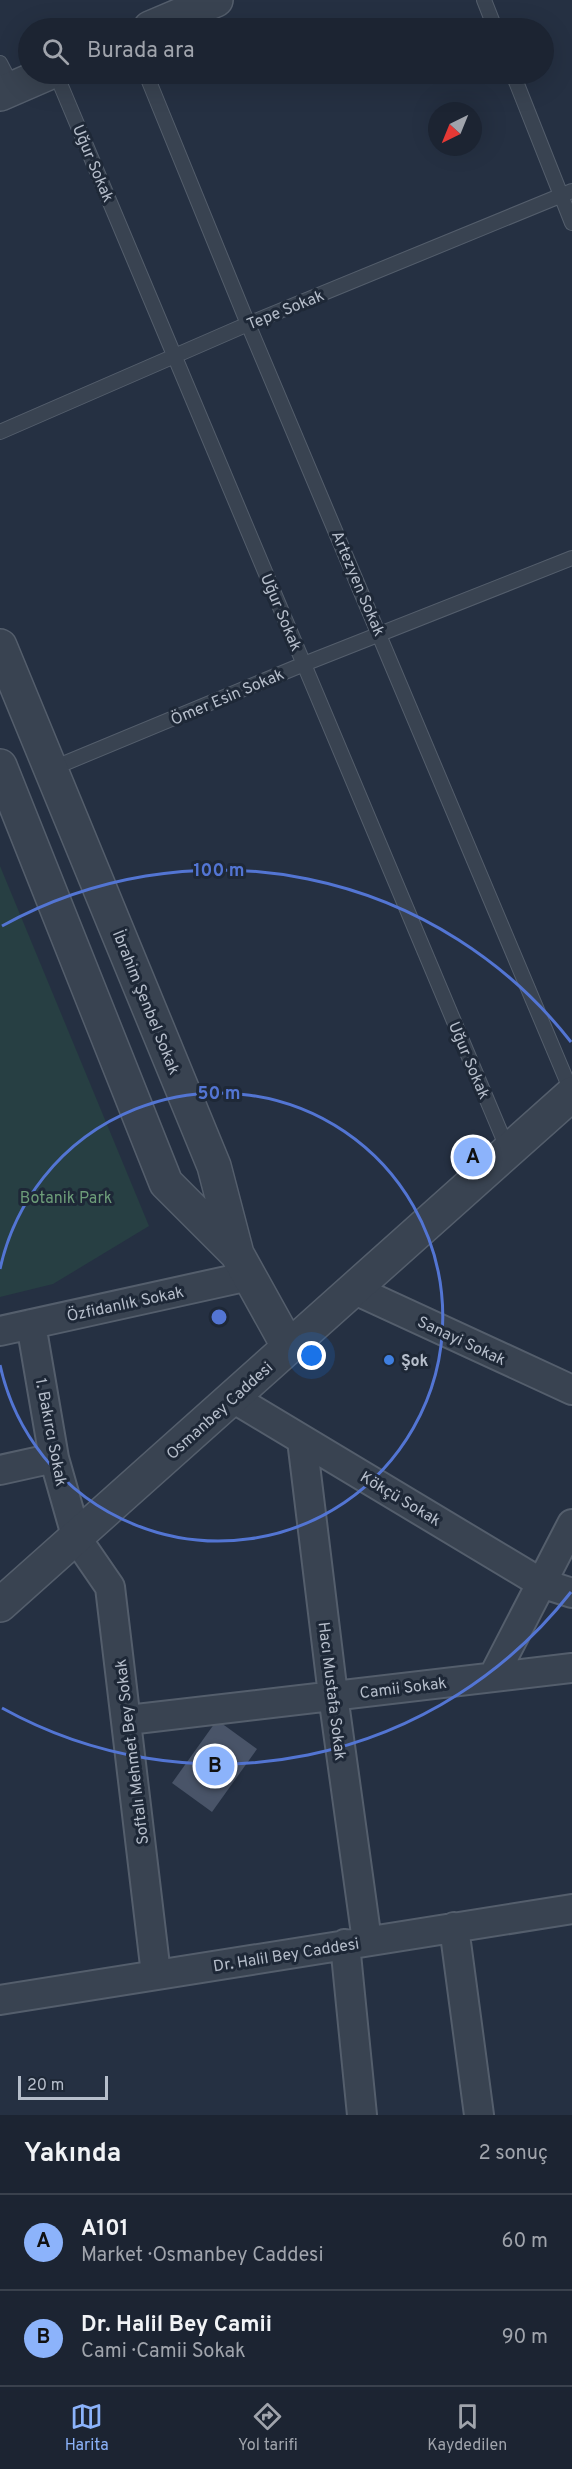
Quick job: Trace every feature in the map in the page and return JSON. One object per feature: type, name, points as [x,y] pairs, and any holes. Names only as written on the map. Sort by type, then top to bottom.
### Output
[{"type":"street","points":[[174,18],[216,0]]},
{"type":"street","name":"İbrahim Şenbel Sokak","points":[[0,646],[214,1166],[243,1265]]},
{"type":"street","points":[[50,769],[4,775],[166,1183],[243,1265],[288,1346]]},
{"type":"street","name":"Osmanbey Caddesi","points":[[0,1605],[77,1539],[288,1346],[572,1093]]},
{"type":"street","name":"Özfidanlık Sokak","points":[[0,1331],[243,1265]]},
{"type":"street","name":"Sanayi Sokak","points":[[353,1289],[572,1390]]},
{"type":"street","name":"1. Bakırcı Sokak","points":[[32,1324],[54,1458],[77,1539]]},
{"type":"street","name":"Kökçü Sokak","points":[[232,1398],[542,1583],[572,1593]]},
{"type":"street","name":"Hacı Mustafa Sokak","points":[[302,1440],[333,1695],[356,1942],[362,2115]]},
{"type":"street","points":[[0,1470],[54,1458]]},
{"type":"street","points":[[493,1677],[572,1524]]},
{"type":"street","name":"Softalı Mehmet Bey Sokak","points":[[77,1539],[110,1587],[128,1720],[156,1974]]},
{"type":"street","name":"Camii Sokak","points":[[128,1720],[572,1668]]},
{"type":"street","name":"Dr. Halil Bey Caddesi","points":[[0,2000],[572,1909]]},
{"type":"street","points":[[454,1928],[479,2115]]},
{"type":"lane","points":[[484,0],[491,18]]},
{"type":"lane","name":"Uğur Sokak","points":[[60,84],[507,1150]]},
{"type":"lane","name":"Artezyen Sokak","points":[[150,84],[248,324],[381,634],[572,1093]]},
{"type":"lane","points":[[518,84],[567,193],[572,223]]},
{"type":"lane","name":"Tepe Sokak","points":[[0,432],[248,324],[567,193]]},
{"type":"lane","name":"Ömer Esin Sokak","points":[[50,769],[304,664],[572,558]]},
{"type":"green space","name":"Botanik Park","points":[[0,866],[149,1226],[53,1284],[0,1297]]},
{"type":"building","points":[[217,1720],[257,1749],[212,1812],[172,1783]]},
{"type":"place","name":"A101","points":[[473,1157]]},
{"type":"place","name":"Şok","points":[[389,1360]]},
{"type":"place","name":"Dr. Halil Bey Camii","points":[[215,1766]]}]
